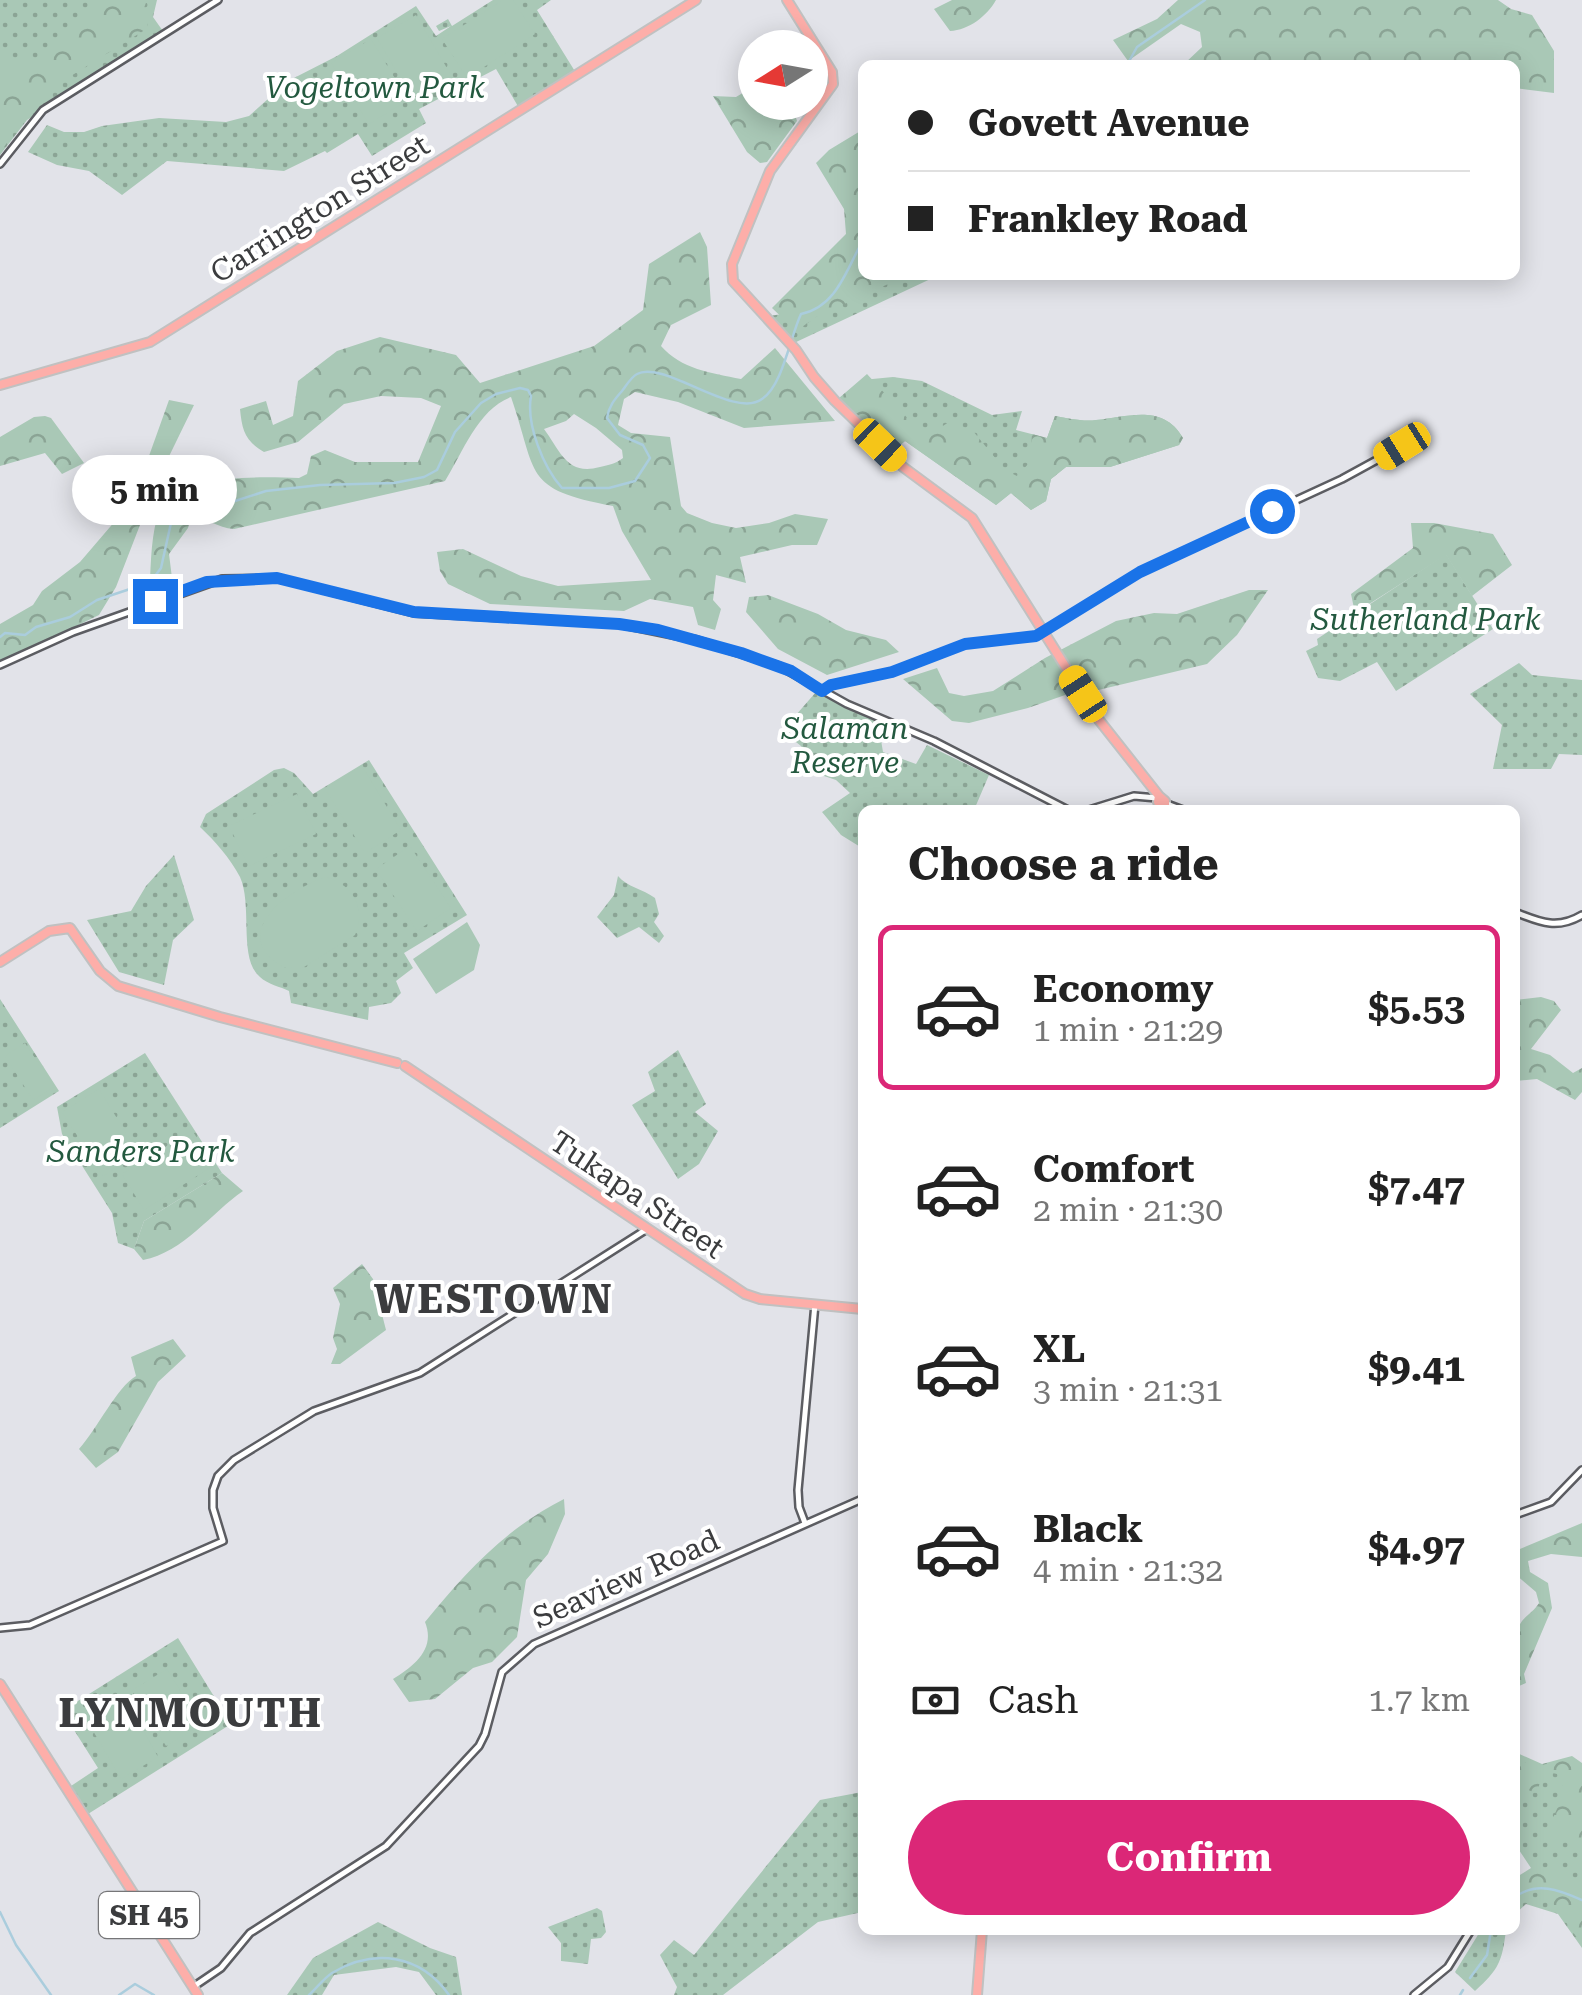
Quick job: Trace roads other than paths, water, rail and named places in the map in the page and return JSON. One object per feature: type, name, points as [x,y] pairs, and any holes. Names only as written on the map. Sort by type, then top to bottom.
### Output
[{"type":"main road","name":"Carrington Street","points":[[0,385],[155,339],[696,0]]},
{"type":"main road","points":[[787,0],[832,72],[833,84],[770,171],[730,275],[821,386],[903,467],[968,512],[1108,734],[1162,803]]},
{"type":"main road","name":"Tukapa Street","points":[[0,962],[49,932],[66,927],[75,933],[100,971],[118,986],[401,1065],[745,1294],[760,1299],[858,1309]]},
{"type":"main road","name":"SH 45","points":[[0,1684],[195,1991]]},
{"type":"main road","points":[[978,1995],[982,1935]]},
{"type":"street","points":[[0,164],[43,110],[218,0]]},
{"type":"street","points":[[822,691],[831,685],[892,672],[965,644],[1036,636],[1148,568],[1416,442]]},
{"type":"street","points":[[0,665],[73,632],[207,582],[277,578],[414,612],[546,622],[606,622],[658,630],[766,661],[1058,805]]},
{"type":"street","points":[[1105,805],[1134,796],[1162,803]]},
{"type":"street","points":[[1520,914],[1554,925],[1582,915]]},
{"type":"street","points":[[0,1628],[30,1625],[223,1541],[213,1508],[213,1490],[218,1476],[234,1460],[314,1411],[420,1373],[647,1229]]},
{"type":"street","points":[[805,1523],[798,1490],[815,1304]]},
{"type":"street","points":[[1520,1514],[1551,1502],[1582,1470]]},
{"type":"street","name":"Seaview Road","points":[[195,1991],[221,1968],[250,1933],[394,1840],[478,1746],[502,1672],[534,1644],[858,1501]]},
{"type":"street","points":[[1414,1995],[1448,1968],[1468,1935]]},
{"type":"waterway","points":[[1130,60],[1137,47],[1205,0]]},
{"type":"waterway","points":[[0,637],[5,633],[25,635],[155,576],[161,568],[171,523],[193,498],[221,496],[235,501],[266,491],[394,483],[424,477],[437,470],[455,432],[481,403],[496,394],[520,388],[528,390],[531,396],[537,445],[562,488],[609,488],[635,481],[650,458],[643,445],[620,435],[607,418],[612,403],[633,377],[649,372],[664,375],[734,402],[762,399],[781,372],[801,314],[831,296],[858,250]]},
{"type":"waterway","points":[[1520,1894],[1540,1888],[1582,1900]]},
{"type":"waterway","points":[[0,1912],[16,1945],[51,1995]]},
{"type":"waterway","points":[[1470,1978],[1487,1955],[1490,1935]]},
{"type":"waterway","points":[[309,1995],[332,1973],[380,1958],[410,1963],[437,1981],[449,1995]]},
{"type":"waterway","points":[[119,1995],[135,1984],[154,1995]]},
{"type":"waterway","points":[[1460,1995],[1463,1990]]},
{"type":"district","name":"WESTOWN","points":[[494,1299]]},
{"type":"district","name":"LYNMOUTH","points":[[191,1713]]},
{"type":"park label","name":"Vogeltown Park","points":[[375,88]]},
{"type":"park label","name":"Sutherland Park","points":[[1426,620]]},
{"type":"park label","name":"Salaman Reserve","points":[[845,746]]},
{"type":"park label","name":"Sanders Park","points":[[141,1152]]}]
